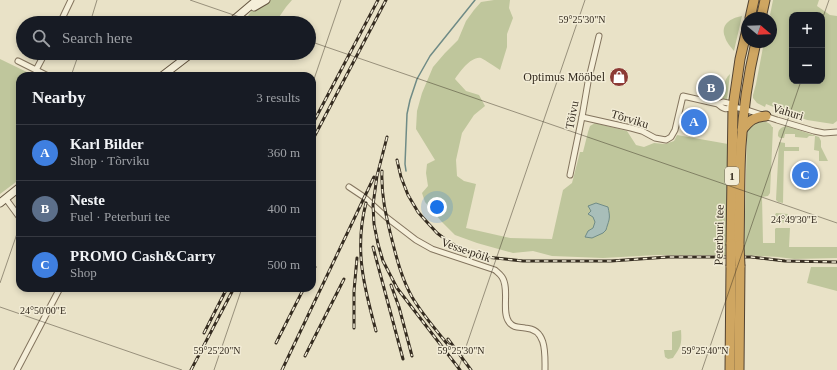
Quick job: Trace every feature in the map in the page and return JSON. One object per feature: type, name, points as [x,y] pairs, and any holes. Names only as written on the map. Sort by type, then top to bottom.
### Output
[{"type":"highway","points":[[751,12],[754,0]]},
{"type":"highway","points":[[762,12],[765,0]]},
{"type":"highway","name":"Peterburi tee","points":[[739,370],[735,266],[733,107],[743,48]]},
{"type":"highway","name":"Peterburi tee","points":[[735,245],[744,109],[755,48]]},
{"type":"highway","points":[[742,130],[750,120],[766,116]]},
{"type":"highway","name":"Peterburi tee","points":[[730,370],[735,266]]},
{"type":"main road","points":[[238,16],[257,0]]},
{"type":"main road","points":[[238,16],[266,0]]},
{"type":"main road","points":[[167,72],[183,60]]},
{"type":"main road","points":[[3,201],[16,191]]},
{"type":"street","points":[[63,16],[71,0]]},
{"type":"street","name":"Tõivu","points":[[570,175],[588,82],[599,36]]},
{"type":"street","points":[[36,70],[41,60]]},
{"type":"street","points":[[18,61],[40,72]]},
{"type":"street","name":"Vahuri","points":[[671,137],[675,130],[683,96],[718,104],[723,102],[728,103],[733,107],[744,109],[814,131],[824,133],[837,132]]},
{"type":"street","name":"Tõrviku","points":[[582,117],[642,131],[661,140],[666,140],[671,137]]},
{"type":"street","name":"Vesse põik","points":[[349,187],[363,196],[386,217],[416,240],[432,249],[495,270],[502,276],[505,284],[506,316],[509,322],[516,327],[531,328],[538,332],[543,341],[545,352],[545,370]]},
{"type":"street","points":[[3,201],[16,214]]},
{"type":"street","points":[[17,370],[58,292]]},
{"type":"green space","points":[[270,0],[292,0],[280,16],[248,16],[252,10]]},
{"type":"green space","points":[[510,0],[509,8],[513,18],[507,34],[507,47],[500,70],[481,58],[477,58],[473,59],[466,65],[455,79],[466,91],[479,95],[485,106],[474,115],[462,133],[456,160],[457,176],[464,181],[476,184],[466,228],[510,238],[552,239],[563,190],[572,183],[580,152],[583,152],[590,126],[595,123],[627,131],[636,145],[644,147],[654,143],[665,144],[674,141],[677,135],[728,144],[726,255],[657,255],[603,258],[552,256],[533,251],[513,253],[455,235],[441,221],[425,202],[422,193],[428,186],[426,173],[427,164],[435,160],[416,129],[417,111],[422,93],[433,67],[458,40],[466,21],[481,2]]},
{"type":"green space","points":[[773,0],[819,0],[817,6],[830,15],[837,16],[837,121],[833,124],[807,120],[766,104],[765,107],[757,103],[753,98],[763,48],[777,48],[777,12],[771,12]]},
{"type":"green space","points":[[741,16],[734,51],[726,39],[724,29],[725,25],[734,18]]},
{"type":"green space","points":[[0,59],[27,72],[16,72],[16,182],[0,194]]},
{"type":"green space","points":[[730,74],[727,99],[725,101],[722,97],[723,90],[726,79]]},
{"type":"green space","points":[[760,121],[769,123],[773,127],[770,193],[768,196],[762,197],[763,243],[775,243],[776,228],[790,228],[789,247],[837,247],[837,258],[794,259],[744,255],[747,135],[750,125]]},
{"type":"green space","points":[[787,126],[819,137],[821,147],[828,161],[819,161],[819,151],[814,150],[815,136],[809,136],[807,138],[795,137],[795,134],[785,134],[784,138],[780,138],[778,136],[779,130]]},
{"type":"green space","points":[[779,142],[785,143],[785,147],[799,147],[799,151],[784,151],[783,203],[776,200]]},
{"type":"green space","points":[[776,213],[788,214],[788,223],[777,222],[775,218]]},
{"type":"green space","points":[[811,267],[837,267],[837,291],[807,283]]},
{"type":"green space","points":[[681,330],[681,342],[679,348],[673,358],[668,359],[665,357],[664,350],[672,350],[672,332]]},
{"type":"water","points":[[596,203],[608,207],[609,218],[606,230],[592,238],[585,237],[588,231],[593,228],[595,222],[593,217],[588,214],[591,211],[588,206]]},
{"type":"waterway","points":[[406,171],[407,114],[417,79],[430,56],[475,0]]},
{"type":"railway","points":[[316,117],[378,0]]},
{"type":"railway","points":[[316,133],[386,0]]},
{"type":"railway","points":[[387,137],[377,176],[373,205],[374,224],[383,261],[397,288],[460,370]]},
{"type":"railway","points":[[397,160],[401,177],[408,195],[418,212],[437,233],[449,242],[469,252],[486,257],[523,261],[611,261],[668,257],[751,257],[785,261],[837,262]]},
{"type":"railway","points":[[382,171],[382,189],[386,214],[396,255],[408,290],[429,322],[449,346]]},
{"type":"railway","points":[[282,370],[374,177]]},
{"type":"railway","points":[[366,203],[362,220],[361,236],[362,268],[364,283],[376,331]]},
{"type":"railway","points":[[373,247],[403,359]]},
{"type":"railway","points":[[354,328],[354,291],[357,258]]},
{"type":"railway","points":[[305,356],[344,279]]},
{"type":"railway","points":[[391,285],[399,307],[412,356]]},
{"type":"railway","points":[[204,333],[225,292]]},
{"type":"railway","points":[[191,370],[232,292]]},
{"type":"railway","points":[[276,343],[302,292]]},
{"type":"railway","points":[[448,339],[471,370]]},
{"type":"place","name":"Optimus Mööbel","points":[[619,77]]},
{"type":"place","name":"Neste","points":[[711,88]]},
{"type":"place","name":"Karl Bilder","points":[[694,122]]},
{"type":"place","name":"PROMO Cash&Carry","points":[[805,175]]}]
